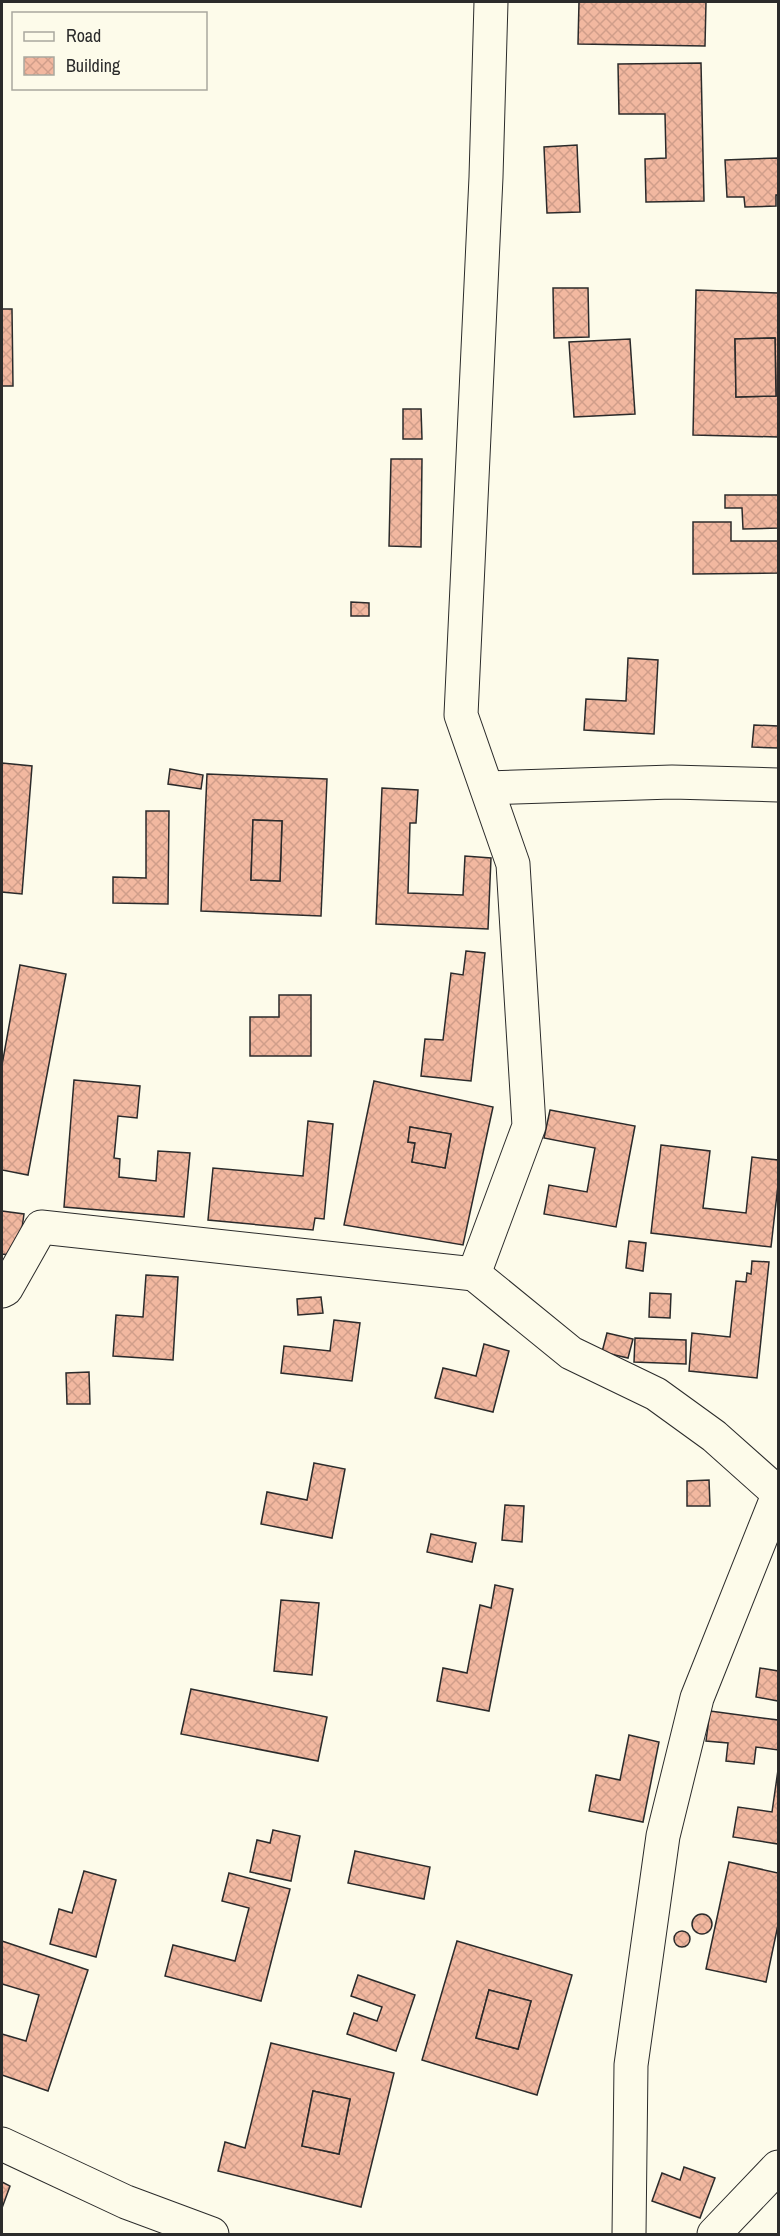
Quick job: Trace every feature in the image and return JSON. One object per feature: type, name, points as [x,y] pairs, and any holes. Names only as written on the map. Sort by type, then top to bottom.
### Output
[{"type":"street","points":[[474,1274],[529,1126],[513,864],[462,715],[486,177],[491,2]]},
{"type":"street","points":[[487,788],[672,782],[778,785]]},
{"type":"street","points":[[2,1291],[6,1288],[41,1227],[474,1274],[572,1353],[664,1400],[714,1436],[778,1494],[697,1698],[663,1836],[631,2065],[629,2235]]},
{"type":"street","points":[[2,2144],[126,2202],[212,2235]]},
{"type":"street","points":[[714,2235],[778,2167]]},
{"type":"building","points":[[579,2],[706,2],[705,46],[578,44]]},
{"type":"building","points":[[701,63],[704,201],[646,202],[645,159],[666,158],[665,114],[619,114],[618,64]]},
{"type":"building","points":[[577,145],[580,212],[547,213],[544,147]]},
{"type":"building","points":[[778,158],[776,206],[745,207],[744,197],[727,197],[725,160]]},
{"type":"building","points":[[553,288],[588,288],[589,337],[554,338]]},
{"type":"building","points":[[696,290],[778,293],[778,437],[693,435]],"holes":[[[775,338],[776,396],[736,397],[735,339]]]},
{"type":"building","points":[[2,309],[12,309],[13,386],[2,386]]},
{"type":"building","points":[[775,338],[776,396],[736,397],[735,339]]},
{"type":"building","points":[[630,339],[635,414],[574,417],[569,342]]},
{"type":"building","points":[[403,409],[421,409],[422,439],[403,439]]},
{"type":"building","points":[[391,459],[422,459],[421,547],[389,546]]},
{"type":"building","points":[[725,495],[778,495],[778,528],[743,529],[742,508],[725,508]]},
{"type":"building","points":[[693,522],[731,522],[731,541],[778,541],[778,573],[693,574]]},
{"type":"building","points":[[351,602],[369,603],[369,616],[351,616]]},
{"type":"building","points":[[628,658],[658,660],[654,734],[584,730],[586,699],[626,701]]},
{"type":"building","points":[[754,725],[778,726],[778,748],[752,747]]},
{"type":"building","points":[[2,763],[32,766],[22,894],[2,892]]},
{"type":"building","points":[[170,769],[203,775],[201,789],[168,784]]},
{"type":"building","points":[[207,774],[327,779],[321,916],[201,911]],"holes":[[[253,820],[282,821],[280,881],[251,880]]]},
{"type":"building","points":[[382,788],[418,790],[416,823],[410,823],[408,893],[463,895],[465,856],[491,858],[488,929],[376,924]]},
{"type":"building","points":[[146,811],[169,811],[168,904],[113,903],[113,877],[146,878]]},
{"type":"building","points":[[253,820],[282,821],[280,881],[251,880]]},
{"type":"building","points":[[466,951],[485,953],[471,1081],[421,1076],[425,1039],[443,1040],[451,973],[463,975]]},
{"type":"building","points":[[20,965],[66,974],[28,1175],[2,1170],[2,1065]]},
{"type":"building","points":[[279,995],[311,995],[311,1056],[250,1056],[250,1017],[279,1017]]},
{"type":"building","points":[[74,1080],[140,1086],[137,1118],[118,1116],[114,1158],[120,1159],[119,1177],[156,1181],[158,1151],[190,1153],[184,1217],[64,1207]]},
{"type":"building","points":[[374,1081],[493,1107],[463,1245],[344,1225]],"holes":[[[410,1127],[451,1134],[445,1168],[412,1162],[415,1143],[408,1142]]]},
{"type":"building","points":[[550,1110],[635,1126],[616,1227],[544,1214],[549,1185],[587,1192],[595,1148],[544,1138]]},
{"type":"building","points":[[308,1121],[333,1124],[324,1219],[315,1218],[313,1230],[208,1220],[213,1168],[303,1176]]},
{"type":"building","points":[[410,1127],[451,1134],[445,1168],[412,1162],[415,1143],[408,1142]]},
{"type":"building","points":[[661,1145],[710,1151],[703,1208],[746,1213],[752,1157],[778,1160],[778,1185],[771,1247],[651,1233]]},
{"type":"building","points":[[2,1211],[24,1214],[18,1256],[2,1254]]},
{"type":"building","points":[[629,1241],[646,1243],[643,1271],[626,1268]]},
{"type":"building","points":[[752,1261],[769,1262],[757,1378],[689,1371],[692,1333],[730,1337],[736,1281],[746,1282],[747,1273],[751,1274]]},
{"type":"building","points":[[146,1275],[178,1277],[173,1360],[113,1356],[116,1315],[143,1317]]},
{"type":"building","points":[[650,1293],[671,1294],[670,1318],[649,1317]]},
{"type":"building","points":[[321,1297],[323,1313],[298,1315],[297,1299]]},
{"type":"building","points":[[334,1320],[360,1323],[352,1381],[281,1373],[284,1346],[330,1351]]},
{"type":"building","points":[[607,1333],[633,1339],[628,1358],[602,1352]]},
{"type":"building","points":[[635,1338],[686,1340],[686,1364],[634,1362]]},
{"type":"building","points":[[484,1344],[509,1351],[493,1412],[435,1398],[443,1368],[476,1376]]},
{"type":"building","points":[[89,1372],[90,1404],[67,1404],[66,1373]]},
{"type":"building","points":[[314,1463],[345,1469],[332,1538],[261,1524],[267,1492],[307,1500]]},
{"type":"building","points":[[709,1480],[710,1506],[687,1506],[687,1481]]},
{"type":"building","points":[[505,1505],[524,1506],[522,1542],[502,1540]]},
{"type":"building","points":[[431,1534],[476,1543],[472,1562],[427,1552]]},
{"type":"building","points":[[495,1585],[513,1589],[489,1711],[437,1701],[443,1668],[467,1673],[480,1605],[491,1608]]},
{"type":"building","points":[[281,1600],[319,1603],[312,1675],[274,1671]]},
{"type":"building","points":[[760,1668],[778,1671],[778,1701],[756,1697]]},
{"type":"building","points":[[191,1689],[327,1717],[318,1761],[181,1734]]},
{"type":"building","points":[[710,1711],[778,1720],[778,1750],[756,1747],[754,1764],[726,1761],[728,1743],[706,1741]]},
{"type":"building","points":[[629,1735],[659,1742],[643,1822],[589,1811],[596,1775],[620,1780]]},
{"type":"building","points":[[778,1770],[778,1844],[733,1837],[738,1807],[772,1812]]},
{"type":"building","points":[[273,1830],[300,1836],[291,1881],[250,1872],[257,1840],[270,1843]]},
{"type":"building","points":[[355,1851],[430,1867],[424,1899],[348,1883]]},
{"type":"building","points":[[729,1862],[778,1873],[778,1925],[766,1982],[706,1969]]},
{"type":"building","points":[[84,1871],[116,1880],[96,1957],[50,1944],[59,1909],[72,1913]]},
{"type":"building","points":[[229,1873],[290,1889],[261,2001],[165,1976],[173,1945],[235,1961],[249,1908],[222,1901]]},
{"type":"building","points":[[698,1914],[706,1914],[712,1920],[712,1928],[706,1934],[698,1934],[692,1928],[692,1920]]},
{"type":"building","points":[[682,1931],[688,1933],[690,1939],[688,1945],[682,1947],[676,1945],[674,1939],[676,1933]]},
{"type":"building","points":[[2,1941],[88,1970],[48,2091],[2,2075],[2,2034],[26,2041],[39,1995],[2,1984]]},
{"type":"building","points":[[457,1941],[572,1975],[537,2095],[422,2060]],"holes":[[[489,1990],[531,2001],[518,2049],[476,2038]]]},
{"type":"building","points":[[358,1975],[415,1995],[396,2051],[347,2034],[354,2013],[377,2021],[382,2007],[351,1996]]},
{"type":"building","points":[[489,1990],[531,2001],[518,2049],[476,2038]]},
{"type":"building","points":[[271,2043],[394,2073],[361,2207],[218,2171],[225,2142],[245,2148]],"holes":[[[313,2091],[350,2099],[339,2154],[302,2146]]]},
{"type":"building","points":[[313,2091],[350,2099],[339,2154],[302,2146]]},
{"type":"building","points":[[684,2167],[715,2178],[700,2218],[652,2201],[662,2173],[680,2180]]},
{"type":"building","points":[[2,2182],[10,2186],[2,2208]]}]
